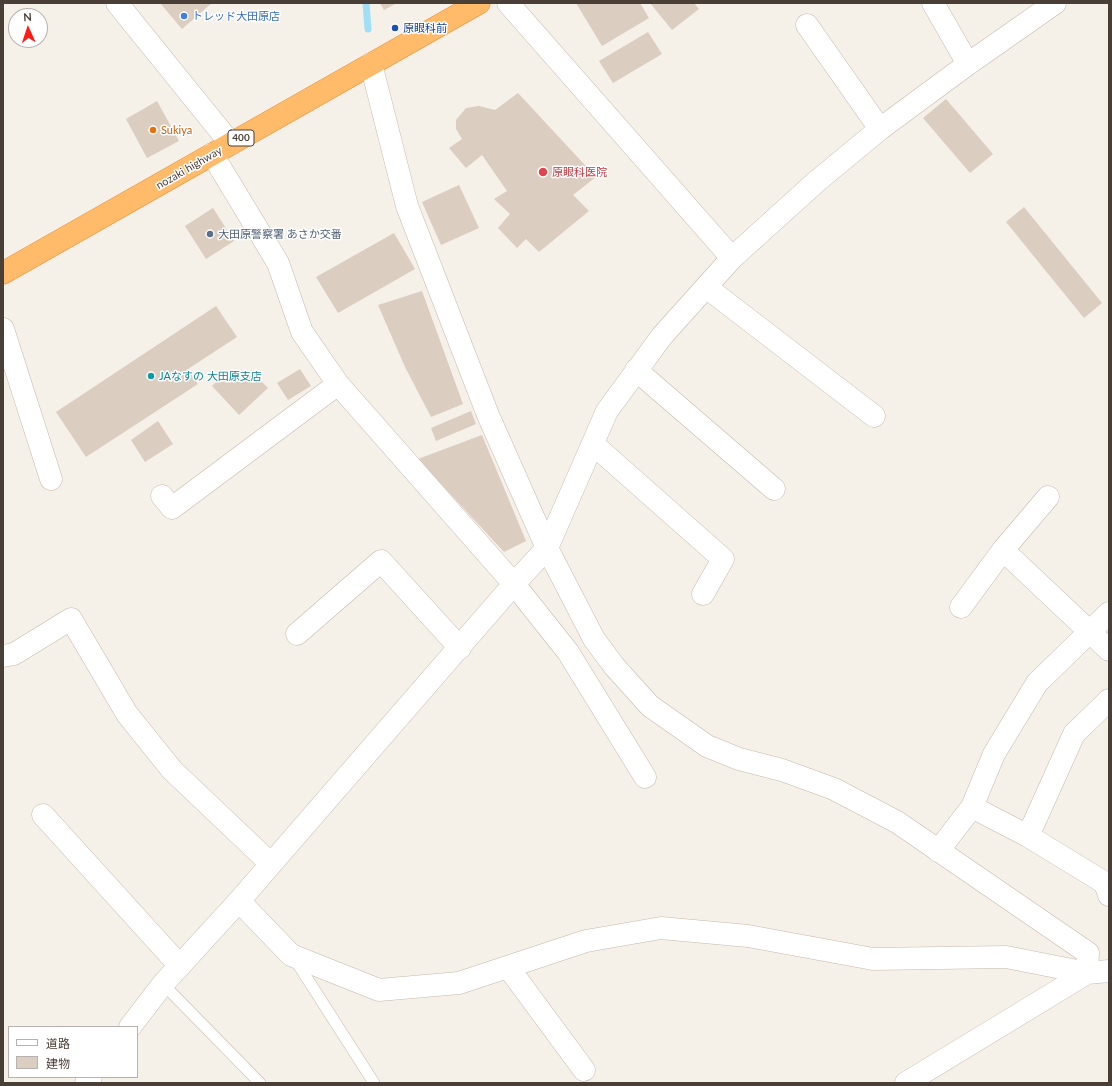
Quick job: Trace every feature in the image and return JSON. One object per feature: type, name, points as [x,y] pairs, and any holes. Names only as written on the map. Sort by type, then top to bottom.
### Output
[{"type":"highway","name":"nozaki highway","points":[[3,273],[479,3]]},
{"type":"street","points":[[116,3],[231,144]]},
{"type":"street","points":[[508,3],[732,258]]},
{"type":"street","points":[[933,3],[968,64]]},
{"type":"street","points":[[131,1026],[163,984],[239,901],[547,548],[607,411],[662,336],[732,258],[816,182],[880,129],[968,64],[1055,3]]},
{"type":"street","points":[[807,25],[880,129]]},
{"type":"street","points":[[372,64],[408,206],[488,415],[547,548],[594,639],[614,666],[650,706],[707,746],[739,759],[782,770],[834,789],[897,822],[1088,953],[1087,973]]},
{"type":"street","points":[[212,154],[278,263],[302,332],[338,384],[514,584],[568,652],[645,777]]},
{"type":"street","points":[[706,287],[874,416]]},
{"type":"street","points":[[3,329],[51,479]]},
{"type":"street","points":[[636,370],[774,488]]},
{"type":"street","points":[[162,496],[172,508],[338,384]]},
{"type":"street","points":[[593,444],[723,559],[703,594]]},
{"type":"street","points":[[961,607],[1003,550],[1048,497]]},
{"type":"street","points":[[1003,550],[1109,650]]},
{"type":"street","points":[[297,634],[381,561],[460,648]]},
{"type":"street","points":[[938,851],[972,806],[994,754],[1037,683],[1109,613]]},
{"type":"street","points":[[3,656],[14,654],[72,619],[127,714],[172,770],[271,864]]},
{"type":"street","points":[[1028,836],[1074,734],[1109,700]]},
{"type":"street","points":[[972,806],[1028,836],[1108,885]]},
{"type":"street","points":[[43,815],[180,966]]},
{"type":"street","points":[[239,901],[291,954],[379,990],[459,983],[586,941],[661,928],[748,936],[872,958],[1006,958],[1087,973],[1109,971]]},
{"type":"street","points":[[508,967],[584,1070]]},
{"type":"street","points":[[906,1083],[1087,973]]},
{"type":"lane","points":[[291,954],[374,1083]]},
{"type":"lane","points":[[163,984],[260,1083]]},
{"type":"building","name":"トレッド大田原店","points":[[160,3],[212,3],[182,29]]},
{"type":"building","points":[[380,3],[397,3],[384,10]]},
{"type":"building","points":[[576,3],[640,3],[649,18],[602,46]]},
{"type":"building","points":[[650,3],[694,3],[699,9],[672,30]]},
{"type":"building","points":[[648,32],[662,54],[613,83],[599,61]]},
{"type":"building","name":"原眼科医院","points":[[518,93],[596,177],[573,195],[589,211],[539,252],[526,239],[517,248],[498,228],[510,214],[494,199],[507,191],[482,155],[466,168],[449,148],[462,139],[456,129],[456,120],[466,108],[479,106],[495,110]]},
{"type":"building","points":[[946,99],[993,154],[970,173],[923,118]]},
{"type":"building","name":"Sukiya","points":[[157,101],[179,141],[147,158],[126,119]]},
{"type":"building","points":[[459,185],[479,228],[441,245],[422,202]]},
{"type":"building","points":[[1024,207],[1102,303],[1084,318],[1006,222]]},
{"type":"building","name":"大田原警察署 あさか交番","points":[[213,208],[234,241],[206,259],[185,226]]},
{"type":"building","points":[[394,233],[415,269],[338,313],[316,277]]},
{"type":"building","points":[[422,291],[463,404],[431,417],[405,367],[378,305]]},
{"type":"building","name":"JAなすの 大田原支店","points":[[216,306],[237,337],[188,369],[198,384],[86,457],[56,412]]},
{"type":"building","points":[[300,369],[311,386],[288,400],[277,383]]},
{"type":"building","points":[[229,370],[239,382],[251,371],[268,388],[239,415],[212,386]]},
{"type":"building","points":[[471,411],[476,424],[436,441],[431,428]]},
{"type":"building","points":[[158,421],[173,444],[145,462],[131,440]]},
{"type":"building","points":[[482,435],[526,541],[504,552],[418,459]]},
{"type":"waterway","points":[[366,3],[368,29]]},
{"type":"place","name":"トレッド大田原店","points":[[184,16]]},
{"type":"place","name":"原眼科前","points":[[395,28]]},
{"type":"place","name":"Sukiya","points":[[153,130]]},
{"type":"place","name":"原眼科医院","points":[[543,172]]},
{"type":"place","name":"大田原警察署 あさか交番","points":[[210,234]]},
{"type":"place","name":"JAなすの 大田原支店","points":[[151,376]]}]
